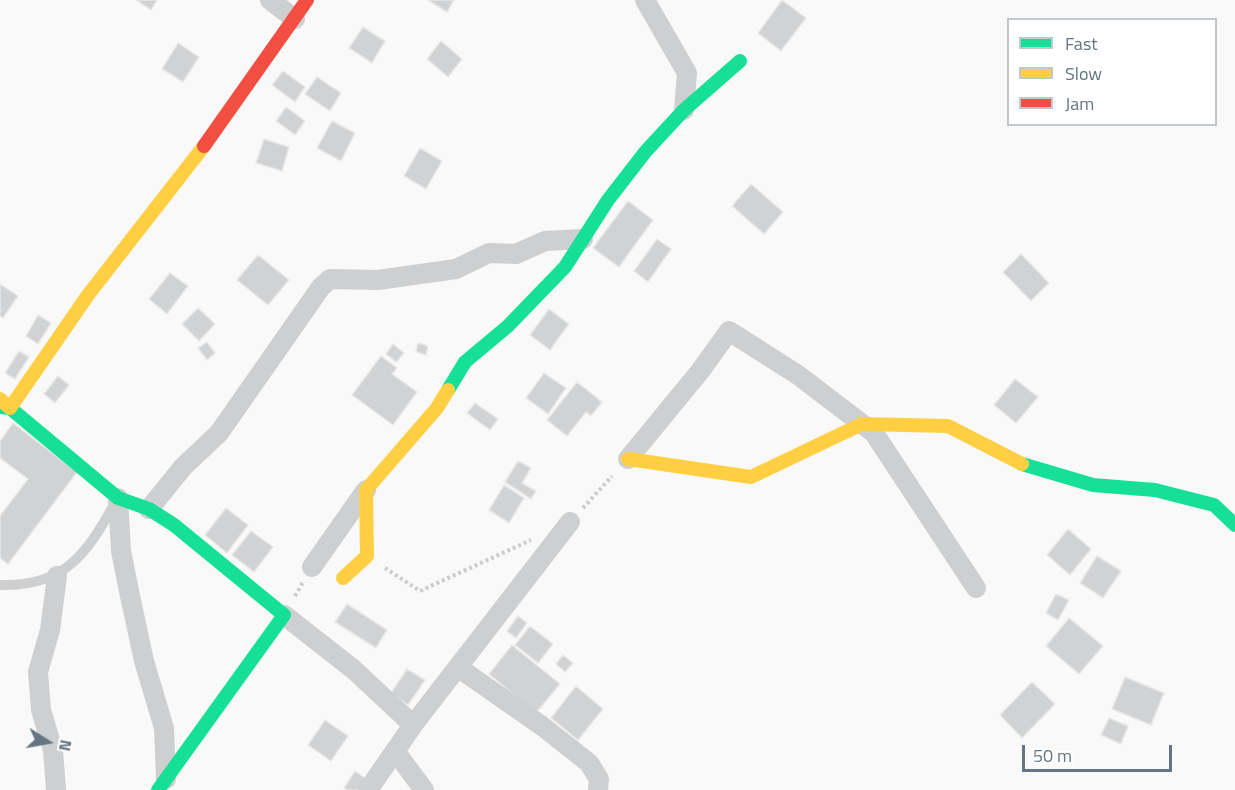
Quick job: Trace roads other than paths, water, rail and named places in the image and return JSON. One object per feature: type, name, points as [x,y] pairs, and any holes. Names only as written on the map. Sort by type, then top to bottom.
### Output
[{"type":"street","points":[[270,0],[295,19]]},
{"type":"street","points":[[308,0],[199,153],[3,404],[118,498],[149,509],[174,525],[353,669],[413,724]]},
{"type":"street","points":[[645,0],[687,73],[684,110]]},
{"type":"street","points":[[312,567],[366,490],[437,408],[465,362],[508,326],[565,267],[608,200],[646,151],[684,110],[740,61]]},
{"type":"street","points":[[149,509],[183,467],[219,434],[321,287],[330,279],[378,280],[456,269],[489,253],[516,254],[545,241],[583,238]]},
{"type":"street","points":[[628,459],[701,370],[729,331],[798,375],[874,433],[976,588]]},
{"type":"street","points":[[628,459],[752,477],[862,424],[948,426],[1014,462],[1093,485],[1155,490],[1214,505],[1235,525]]},
{"type":"street","points":[[343,578],[367,556],[366,490]]},
{"type":"street","points":[[118,498],[122,551],[130,596],[144,661],[164,728],[162,785]]},
{"type":"street","points":[[368,790],[413,724],[459,668],[570,522]]},
{"type":"street","points":[[56,790],[53,750],[41,710],[38,672],[50,630],[57,576]]},
{"type":"street","points":[[162,785],[284,615]]},
{"type":"street","points":[[459,668],[589,763],[599,779],[598,790]]},
{"type":"street","points":[[395,751],[424,790]]},
{"type":"lane","points":[[0,585],[24,586],[57,576],[82,555],[118,498]]}]
